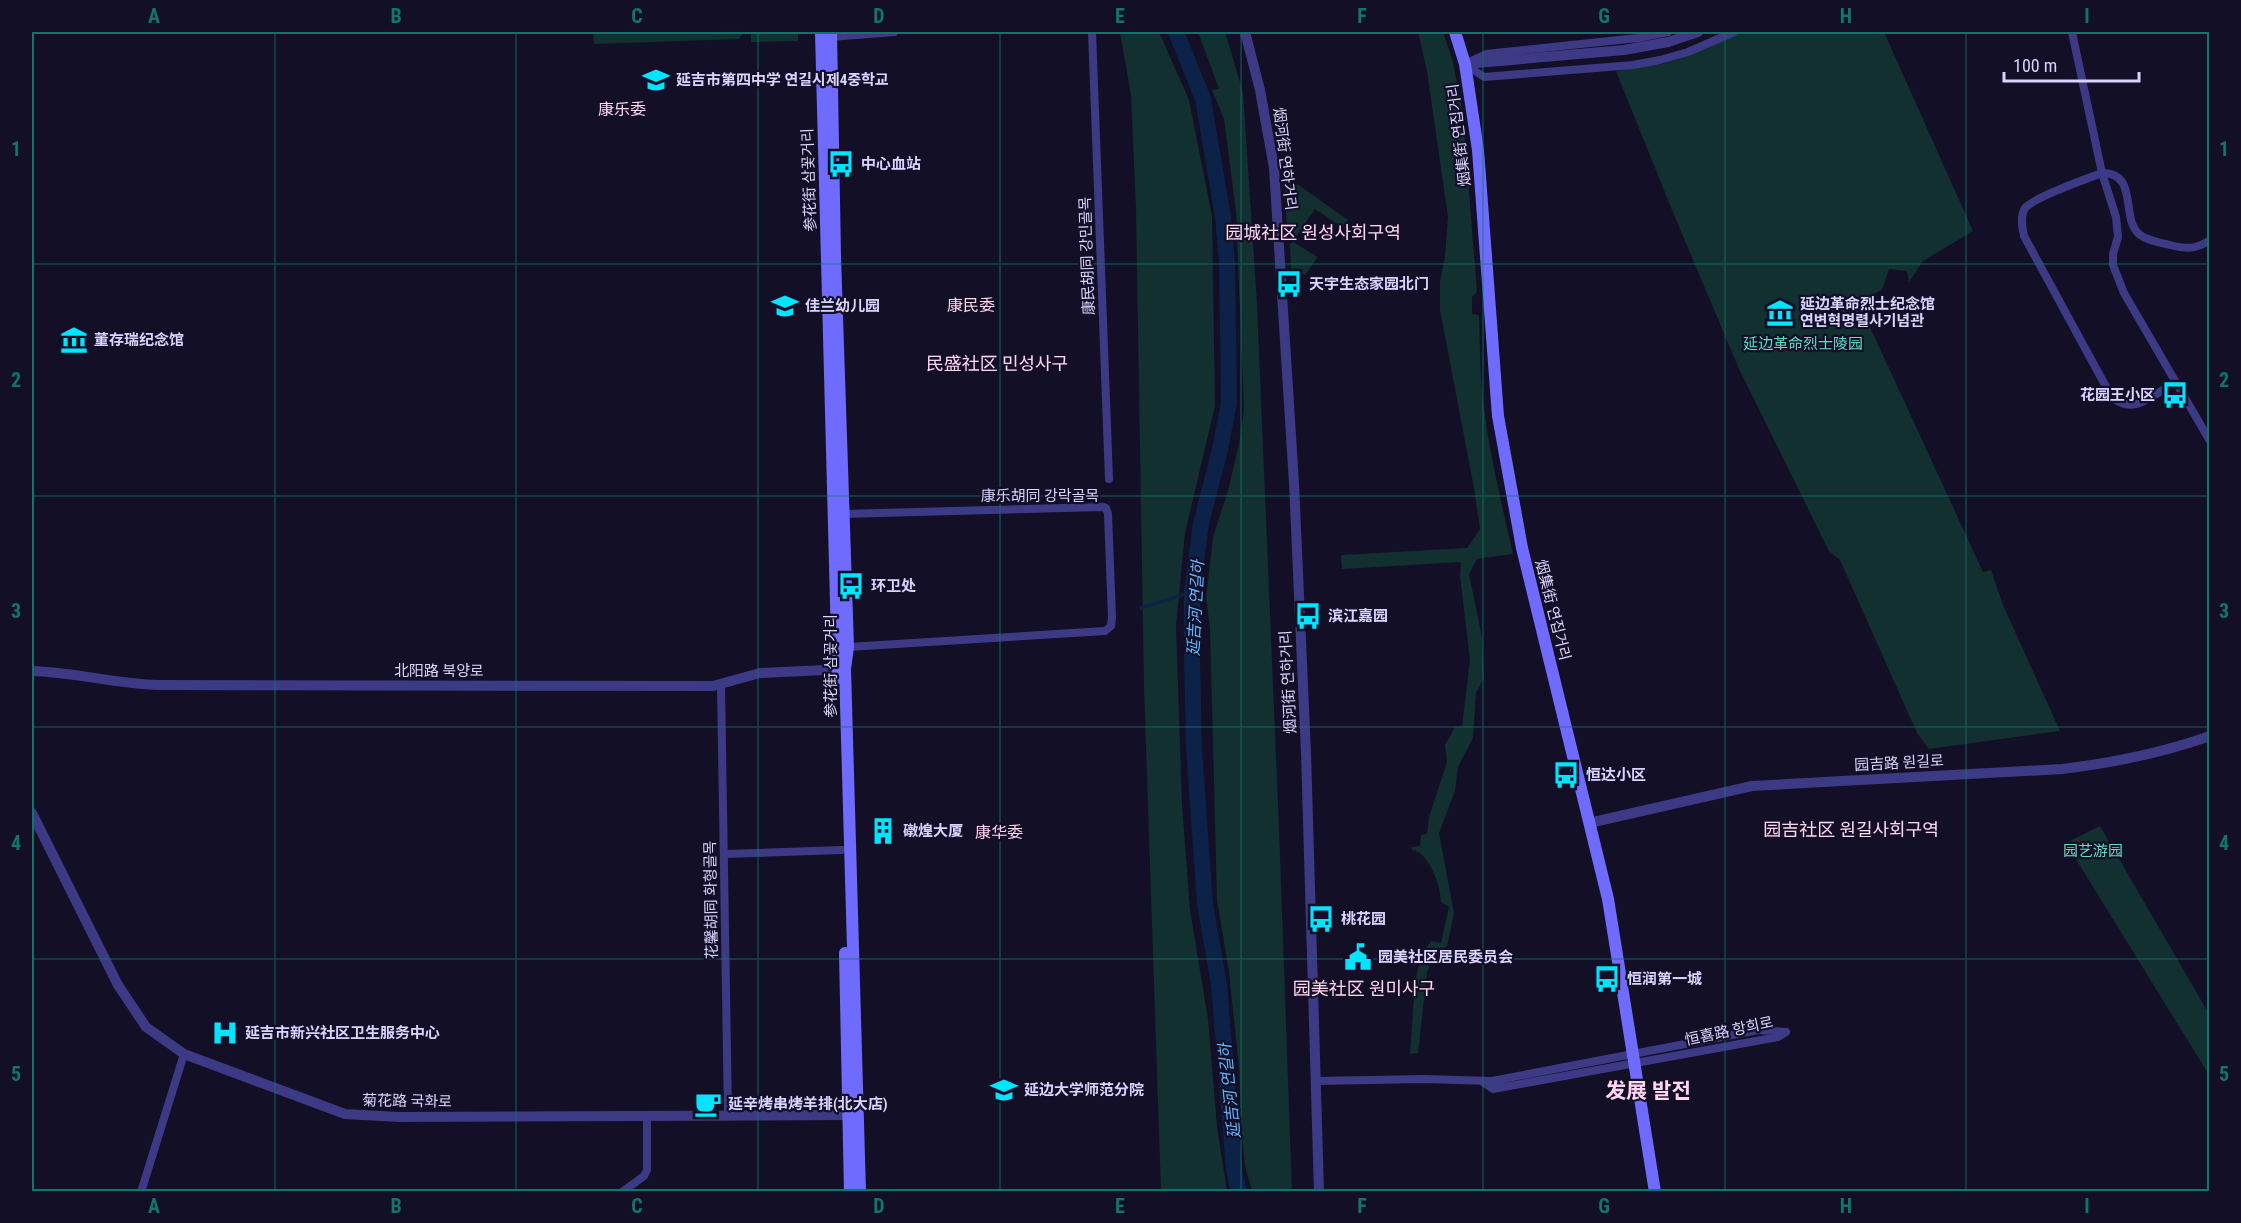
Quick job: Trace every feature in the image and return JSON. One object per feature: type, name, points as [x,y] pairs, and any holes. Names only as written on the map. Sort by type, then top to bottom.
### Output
[{"type":"main road","name":"烟集街 연집거리","points":[[1455,32],[1465,64],[1478,150],[1496,396],[1509,481],[1522,548],[1608,899],[1654,1191]]},
{"type":"main road","name":"参花街 삼꽃거리","points":[[828,33],[848,647],[841,669],[842,850],[853,1115],[860,1191]]},
{"type":"main road","name":"参花街 삼꽃거리","points":[[828,33],[853,1115],[850,1191]]},
{"type":"street","points":[[828,33],[894,32]]},
{"type":"street","name":"康民胡同 강민골목","points":[[1092,32],[1109,479]]},
{"type":"street","name":"烟河街 연하거리","points":[[1245,32],[1260,90],[1274,168],[1295,505],[1306,753],[1319,1191]]},
{"type":"street","points":[[1465,64],[1486,54],[1638,38],[1668,32]]},
{"type":"street","points":[[1465,64],[1624,50],[1668,42],[1698,32]]},
{"type":"street","points":[[1465,64],[1484,77],[1633,65],[1680,55],[1734,32]]},
{"type":"street","points":[[2072,32],[2102,173],[2116,217],[2118,237],[2113,265],[2124,293],[2210,441]]},
{"type":"street","points":[[2175,382],[2140,404],[2120,405],[2111,396],[2024,236],[2021,223],[2025,209],[2037,200],[2102,173],[2113,173],[2120,178],[2127,194],[2133,226],[2139,234],[2148,240],[2190,249],[2210,240]]},
{"type":"street","name":"康乐胡同 강락골목","points":[[843,514],[1104,507],[1108,514],[1112,618],[1111,626],[1105,631],[848,647]]},
{"type":"street","name":"北阳路 북양로","points":[[32,671],[58,672],[140,685],[721,685],[760,672],[841,669]]},
{"type":"street","name":"花馨胡同 화형골목","points":[[721,685],[728,1115]]},
{"type":"street","name":"园吉路 원길로","points":[[1589,823],[1752,786],[2062,769],[2155,753],[2210,736]]},
{"type":"street","name":"菊花路 국화로","points":[[32,813],[117,985],[146,1027],[184,1054],[345,1114],[362,1116],[853,1115]]},
{"type":"street","points":[[724,854],[842,850]]},
{"type":"street","name":"恒喜路 항희로","points":[[1316,1081],[1424,1078],[1492,1081],[1778,1037],[1786,1032],[1758,1030],[1633,1059]]},
{"type":"street","points":[[141,1191],[184,1054]]},
{"type":"street","points":[[622,1191],[644,1176],[647,1170],[648,1116]]},
{"type":"green space","points":[[593,32],[744,32],[739,39],[594,44]]},
{"type":"green space","points":[[751,32],[798,32],[798,41],[751,42]]},
{"type":"green space","points":[[1120,32],[1159,32],[1189,100],[1212,216],[1215,406],[1185,533],[1176,626],[1182,804],[1190,910],[1208,1019],[1217,1127],[1227,1191],[1161,1191],[1144,687],[1136,208],[1131,95]]},
{"type":"green space","points":[[1198,32],[1225,32],[1243,92],[1257,304],[1292,1191],[1252,1191],[1245,1166],[1239,1068],[1229,972],[1217,900],[1210,628],[1206,598],[1213,537],[1228,491],[1244,410],[1236,212],[1224,119],[1212,90],[1219,89]]},
{"type":"green space","points":[[1418,32],[1443,32],[1453,62],[1463,116],[1477,292],[1472,297],[1472,314],[1479,315],[1482,385],[1487,426],[1513,554],[1477,559],[1469,574],[1482,637],[1484,678],[1476,693],[1473,738],[1458,767],[1455,791],[1439,833],[1454,913],[1447,946],[1434,957],[1427,972],[1418,1053],[1410,1054],[1415,982],[1421,955],[1431,941],[1441,943],[1449,907],[1441,902],[1439,888],[1429,863],[1411,847],[1420,846],[1421,835],[1427,834],[1429,817],[1447,762],[1445,745],[1455,727],[1462,726],[1470,660],[1460,576],[1461,562],[1342,569],[1341,555],[1467,548],[1480,529],[1440,310],[1440,282],[1448,217],[1427,71]]},
{"type":"green space","name":"延边革命烈士陵园","points":[[1740,32],[1884,32],[1973,231],[1923,261],[1909,282],[1907,271],[1889,269],[1882,290],[1858,301],[1983,572],[1991,570],[2003,605],[2060,731],[1929,749],[1917,733],[1840,560],[1829,551],[1739,369],[1616,71],[1662,64]]},
{"type":"green space","points":[[1290,179],[1348,220],[1342,227],[1315,209],[1295,238],[1287,239],[1285,181]]},
{"type":"green space","points":[[1293,242],[1318,257],[1305,275],[1297,271],[1298,298],[1292,295],[1290,244]]},
{"type":"green space","name":"园艺游园","points":[[2100,826],[2209,1014],[2209,1075],[2066,843]]},
{"type":"waterway","name":"延吉河 연길하","points":[[1176,32],[1203,99],[1223,217],[1227,263],[1229,402],[1220,450],[1201,523],[1192,592],[1192,655],[1194,749],[1205,904],[1219,985],[1234,1170],[1239,1192]]},
{"type":"waterway","points":[[1141,608],[1192,592]]},
{"type":"place","name":"延吉市第四中学 연길시제4중학교","points":[[656,80]]},
{"type":"place","name":"中心血站","points":[[841,164]]},
{"type":"place","name":"天宇生态家园北门","points":[[1289,284]]},
{"type":"place","name":"佳兰幼儿园","points":[[785,306]]},
{"type":"place","name":"延边革命烈士纪念馆 연변혁명렬사기념관","points":[[1780,313]]},
{"type":"place","name":"董存瑞纪念馆","points":[[74,340]]},
{"type":"place","name":"花园王小区","points":[[2175,395]]},
{"type":"place","name":"环卫处","points":[[851,586]]},
{"type":"place","name":"滨江嘉园","points":[[1308,616]]},
{"type":"place","name":"恒达小区","points":[[1566,775]]},
{"type":"place","name":"礅煌大厦","points":[[883,831]]},
{"type":"place","name":"桃花园","points":[[1321,919]]},
{"type":"place","name":"园美社区居民委员会","points":[[1358,957]]},
{"type":"place","name":"恒润第一城","points":[[1607,979]]},
{"type":"place","name":"延吉市新兴社区卫生服务中心","points":[[225,1033]]},
{"type":"place","name":"延边大学师范分院","points":[[1004,1090]]},
{"type":"place","name":"延辛烤串烤羊排(北大店)","points":[[708,1104]]},
{"type":"district","name":"康乐委","points":[[622,109]]},
{"type":"district","name":"园城社区 원성사회구역","points":[[1313,233]]},
{"type":"district","name":"康民委","points":[[971,305]]},
{"type":"district","name":"民盛社区 민성사구","points":[[997,364]]},
{"type":"district","name":"园吉社区 원길사회구역","points":[[1851,830]]},
{"type":"district","name":"康华委","points":[[999,832]]},
{"type":"district","name":"园美社区 원미사구","points":[[1364,989]]},
{"type":"district","name":"发展 발전","points":[[1648,1091]]}]
